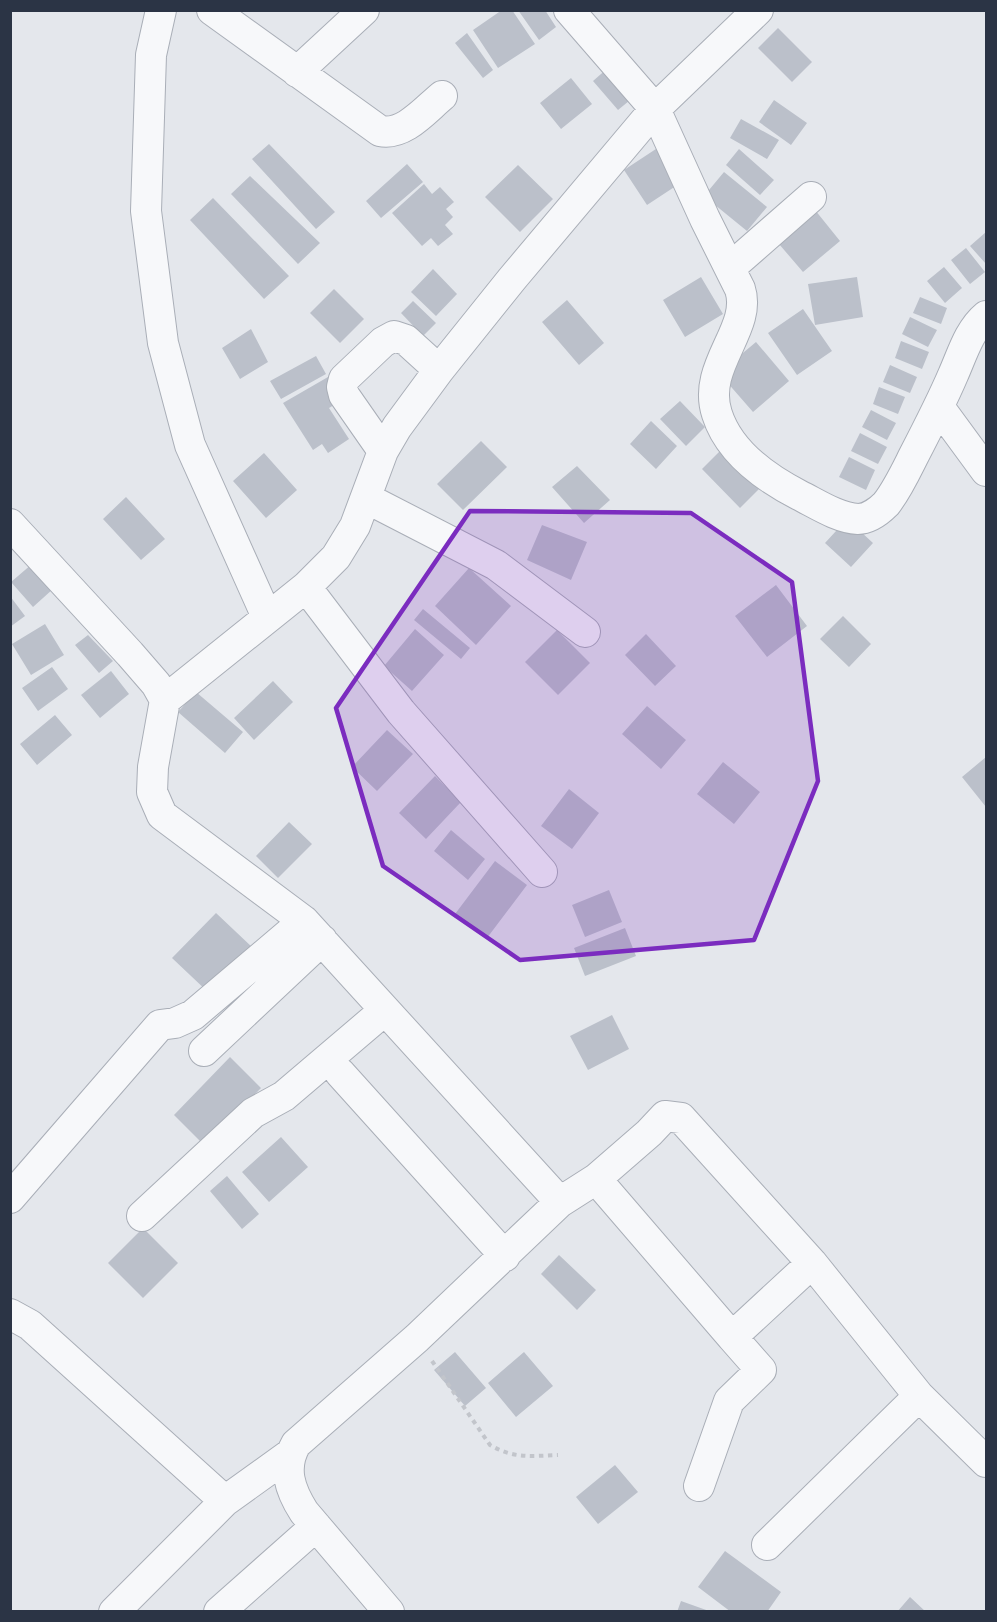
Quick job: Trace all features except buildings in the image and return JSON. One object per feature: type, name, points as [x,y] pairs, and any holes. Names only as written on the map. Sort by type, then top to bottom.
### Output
[{"type":"street","points":[[161,10],[151,55],[146,211],[163,343],[190,445],[267,617]]},
{"type":"street","points":[[212,10],[380,131],[404,128],[442,96]]},
{"type":"street","points":[[297,72],[364,10]]},
{"type":"street","points":[[569,10],[655,109],[705,219],[731,267],[744,300],[741,314],[715,376],[713,394],[716,414],[737,450],[765,473],[795,493],[833,513],[860,519],[877,513],[896,489],[939,407],[974,329],[987,316]]},
{"type":"street","points":[[165,700],[306,587],[336,557],[346,542],[366,498],[383,451],[397,427],[440,370],[519,271],[655,109],[758,10]]},
{"type":"street","points":[[731,267],[811,197]]},
{"type":"street","points":[[383,451],[344,395],[342,387],[344,379],[383,342],[394,336],[406,340],[440,370]]},
{"type":"street","points":[[939,407],[987,471]]},
{"type":"street","points":[[366,498],[496,565],[585,632]]},
{"type":"street","points":[[10,524],[130,654],[156,684],[165,700],[153,767],[152,792],[162,815],[313,931],[560,1202]]},
{"type":"street","points":[[306,587],[401,712],[542,872]]},
{"type":"street","points":[[204,1051],[313,931]]},
{"type":"street","points":[[10,1198],[160,1025],[175,1023],[193,1015],[313,931]]},
{"type":"street","points":[[142,1216],[253,1113],[284,1095],[385,1010]]},
{"type":"street","points":[[340,1073],[505,1256]]},
{"type":"street","points":[[114,1611],[225,1501],[289,1455],[296,1444],[417,1338],[560,1202],[596,1179],[665,1116],[681,1118],[813,1263],[919,1396],[987,1462]]},
{"type":"street","points":[[596,1179],[761,1370],[729,1401],[699,1486]]},
{"type":"street","points":[[732,1337],[813,1263]]},
{"type":"street","points":[[10,1314],[30,1325],[225,1501]]},
{"type":"street","points":[[767,1545],[919,1396]]},
{"type":"street","points":[[289,1455],[289,1480],[295,1497],[316,1526],[389,1611]]},
{"type":"street","points":[[219,1611],[316,1526]]},
{"type":"path","points":[[417,1338],[490,1445],[504,1453],[520,1456],[558,1455]]},
{"type":"highlighted area","points":[[470,511],[691,513],[792,582],[818,781],[754,940],[520,960],[383,866],[336,708]]}]
